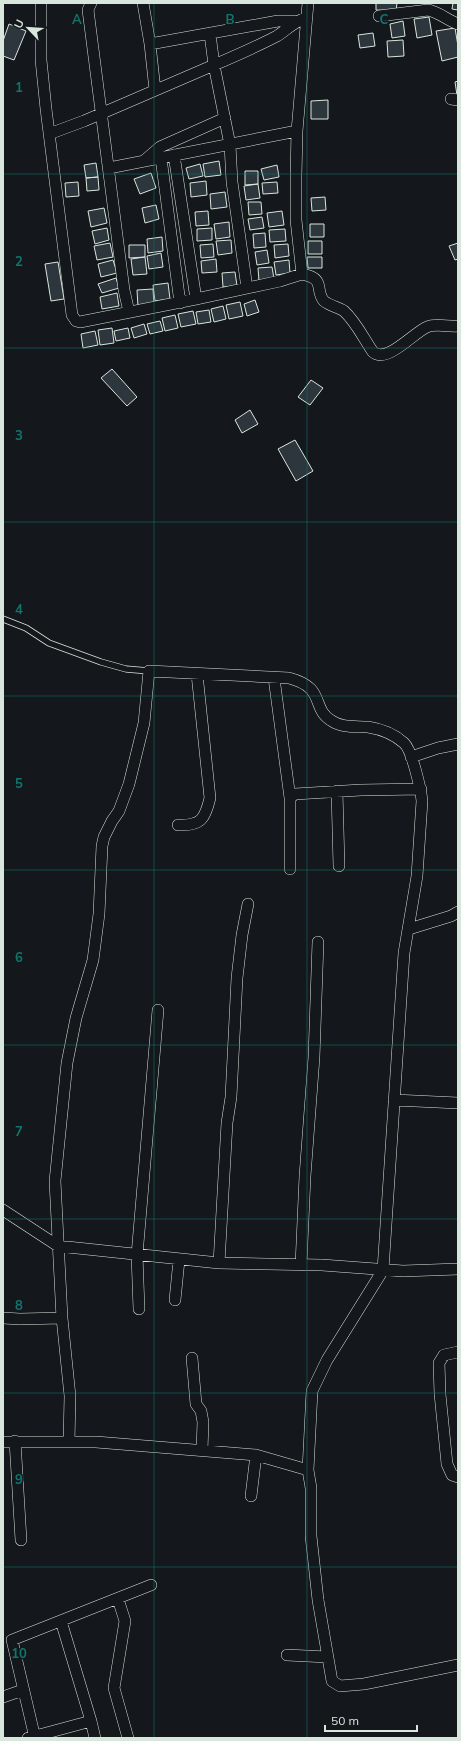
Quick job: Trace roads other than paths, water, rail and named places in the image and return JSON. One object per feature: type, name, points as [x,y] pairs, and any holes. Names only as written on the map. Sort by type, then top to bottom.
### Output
[{"type":"street","points":[[41,3],[41,60],[72,315],[74,319],[80,322],[196,300],[280,281],[302,274],[315,279],[323,299],[340,309],[348,316],[373,352],[379,356],[383,356],[391,352],[427,326],[458,326]]},
{"type":"street","points":[[91,3],[88,10],[124,290],[129,312]]},
{"type":"street","points":[[143,3],[150,44],[155,90]]},
{"type":"street","points":[[302,274],[296,220],[301,20],[308,3]]},
{"type":"street","points":[[380,16],[428,10],[433,11],[447,20],[458,24]]},
{"type":"street","points":[[49,134],[254,48],[280,34],[301,20]]},
{"type":"street","points":[[150,44],[278,21],[301,20]]},
{"type":"street","points":[[210,34],[214,65],[230,145],[232,182],[247,288]]},
{"type":"street","points":[[145,160],[160,147],[225,118]]},
{"type":"street","points":[[109,168],[298,131]]},
{"type":"street","points":[[174,155],[196,300]]},
{"type":"street","points":[[161,158],[180,303]]},
{"type":"street","points":[[69,1442],[70,1396],[62,1318],[55,1181],[67,1063],[76,1018],[93,960],[99,914],[102,846],[104,837],[119,811],[129,784],[144,723],[148,671],[289,678],[307,685],[315,693],[325,715],[330,721],[338,725],[381,729],[391,733],[405,743],[421,789],[422,819],[417,876],[404,953],[383,1270],[327,1360],[312,1391],[308,1470],[311,1488],[311,1536],[315,1576],[327,1657],[332,1681],[340,1686],[364,1684],[458,1666]]},
{"type":"street","points":[[178,825],[191,826],[197,823],[207,809],[210,798],[198,674]]},
{"type":"street","points":[[274,678],[290,798],[290,869]]},
{"type":"street","points":[[411,757],[438,748],[458,744]]},
{"type":"street","points":[[290,798],[295,794],[421,789]]},
{"type":"street","points":[[337,792],[339,866]]},
{"type":"street","points":[[219,1263],[227,1123],[231,1097],[236,978],[248,904]]},
{"type":"street","points":[[409,929],[456,916]]},
{"type":"street","points":[[301,1265],[305,1176],[314,1057],[318,942]]},
{"type":"street","points":[[138,1309],[137,1255],[158,1010]]},
{"type":"street","points":[[394,1100],[458,1102]]},
{"type":"street","points":[[3,1210],[58,1246],[179,1260],[219,1263],[301,1265],[383,1270],[458,1269]]},
{"type":"street","points":[[175,1300],[179,1260]]},
{"type":"street","points":[[3,1318],[62,1318]]},
{"type":"street","points":[[458,1352],[444,1355],[439,1363],[440,1394],[448,1464],[452,1475],[458,1477]]},
{"type":"street","points":[[192,1358],[196,1404],[201,1411],[203,1422],[202,1450]]},
{"type":"street","points":[[15,1441],[21,1540]]},
{"type":"street","points":[[3,1442],[102,1443],[202,1450],[256,1455],[308,1470]]},
{"type":"street","points":[[251,1496],[256,1455]]},
{"type":"street","points":[[91,1721],[32,1737],[23,1690],[7,1642],[151,1585]]},
{"type":"street","points":[[118,1598],[125,1621],[114,1688],[128,1738]]},
{"type":"street","points":[[62,1621],[95,1738]]},
{"type":"street","points":[[288,1655],[327,1657]]},
{"type":"street","points":[[3,1697],[23,1690]]},
{"type":"lane","points":[[3,619],[26,628],[49,643],[101,662],[126,669],[148,671]]}]
